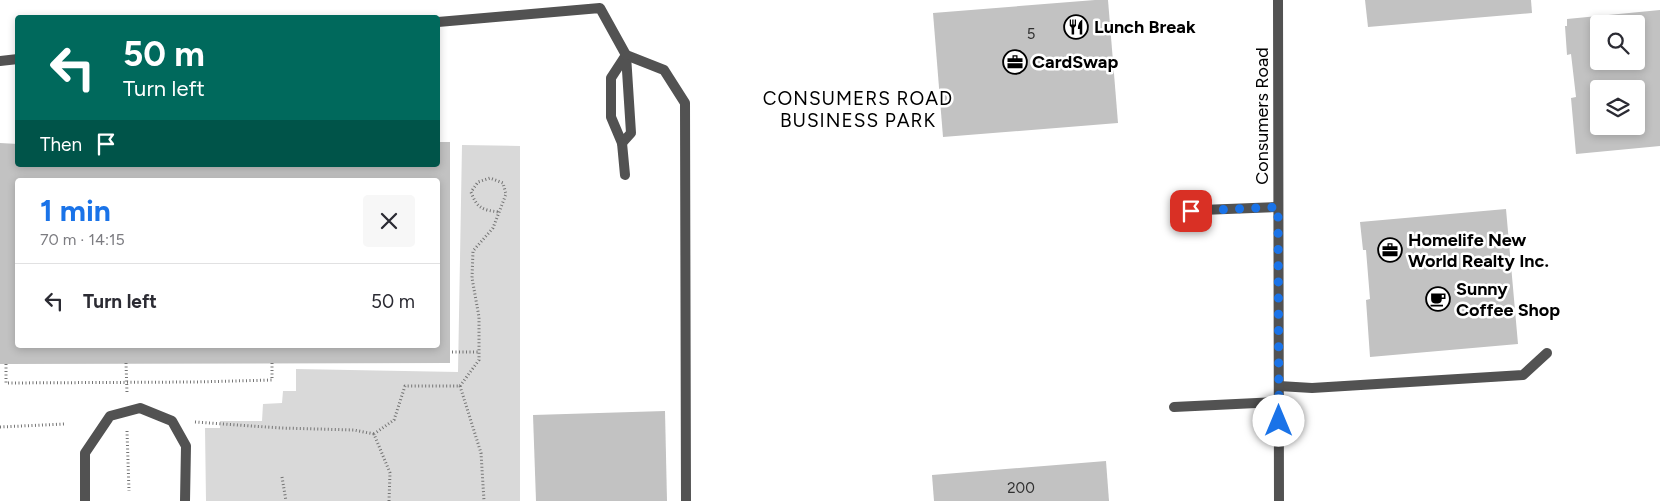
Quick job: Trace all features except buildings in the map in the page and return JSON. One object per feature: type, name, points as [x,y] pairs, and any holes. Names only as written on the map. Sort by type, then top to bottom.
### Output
[{"type":"street","name":"Consumers Road","points":[[1278,0],[1279,501]]},
{"type":"street","points":[[440,22],[600,8],[626,56],[630,133],[622,143]]},
{"type":"street","points":[[625,175],[622,143],[611,117],[611,78],[626,56]]},
{"type":"street","points":[[626,56],[664,70],[686,103],[686,501]]},
{"type":"street","points":[[0,61],[15,59]]},
{"type":"street","points":[[1176,212],[1278,207]]},
{"type":"street","points":[[1279,386],[1312,388],[1523,375],[1547,353]]},
{"type":"street","points":[[1174,407],[1279,402]]},
{"type":"street","points":[[86,501],[85,453],[110,416],[140,408],[172,421],[186,446],[185,501]]},
{"type":"path","points":[[460,386],[479,360],[479,317],[472,278],[473,251],[493,228],[506,194],[503,183],[490,178],[478,182],[472,192],[475,202],[484,210],[498,212]]},
{"type":"path","points":[[452,352],[479,352]]},
{"type":"path","points":[[6,364],[6,382],[65,383],[272,380],[272,363]]},
{"type":"path","points":[[195,422],[281,428],[354,430],[374,434],[394,420],[405,386],[460,386]]},
{"type":"path","points":[[460,386],[482,452],[484,501]]},
{"type":"path","points":[[0,427],[65,424]]},
{"type":"path","points":[[374,434],[390,473],[389,501]]},
{"type":"path","points":[[282,477],[286,501]]},
{"type":"shaded area","points":[[462,145],[520,146],[520,501],[206,501],[205,428],[220,428],[220,421],[262,421],[263,404],[282,403],[283,391],[296,391],[296,369],[458,372]]},
{"type":"place","name":"Lunch Break","points":[[1076,27]]},
{"type":"place","name":"CardSwap","points":[[1015,62]]},
{"type":"place","name":"Homelife New World Realty Inc.","points":[[1390,250]]},
{"type":"place","name":"Sunny Coffee Shop","points":[[1438,299]]},
{"type":"district","name":"CONSUMERS ROAD BUSINESS PARK","points":[[858,109]]},
{"type":"route","points":[[1191,211],[1278,207],[1279,421]]}]
